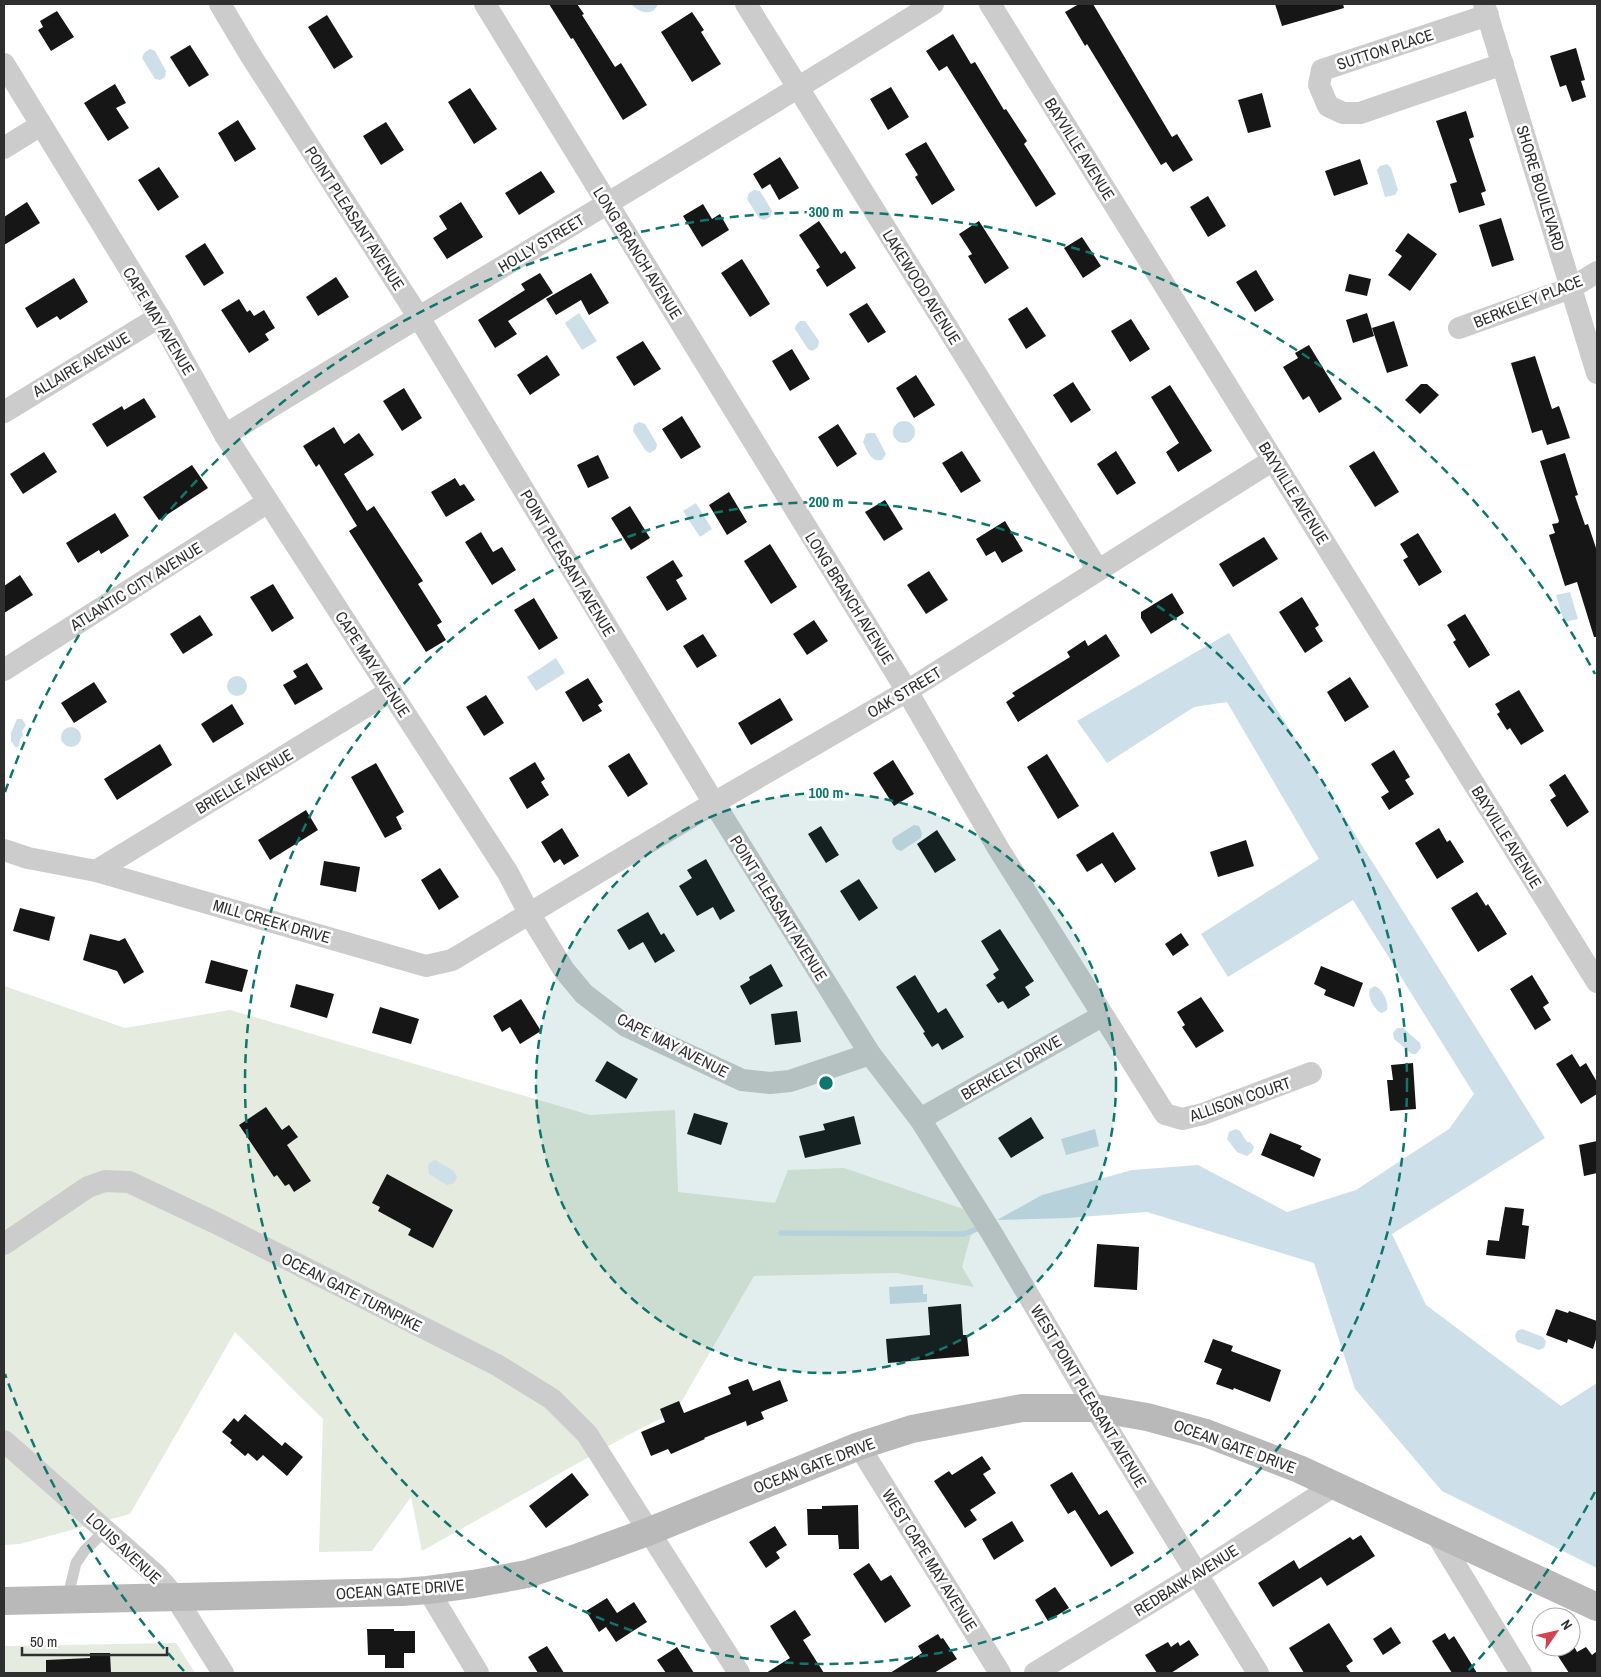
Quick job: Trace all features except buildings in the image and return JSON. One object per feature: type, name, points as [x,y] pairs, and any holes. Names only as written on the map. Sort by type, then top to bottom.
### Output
[{"type":"main road","name":"OCEAN GATE DRIVE","points":[[4,1601],[428,1590],[473,1584],[527,1574],[650,1531],[859,1446],[912,1429],[1022,1408],[1094,1408],[1147,1417],[1206,1433],[1335,1485],[1597,1607]]},
{"type":"street","name":"POINT PLEASANT AVENUE","points":[[220,4],[251,56],[418,316],[714,803],[870,1054],[920,1119]]},
{"type":"street","name":"LONG BRANCH AVENUE","points":[[485,4],[907,691],[998,848],[1102,1016]]},
{"type":"street","name":"LAKEWOOD AVENUE","points":[[746,4],[1098,570]]},
{"type":"street","name":"HOLLY STREET","points":[[225,435],[418,316],[798,89],[933,4]]},
{"type":"street","name":"BAYVILLE AVENUE","points":[[990,4],[1597,982]]},
{"type":"street","name":"SUTTON PLACE","points":[[1486,10],[1322,70],[1318,85],[1328,106],[1343,113],[1360,113],[1502,64]]},
{"type":"street","name":"SHORE BOULEVARD","points":[[1486,10],[1597,373]]},
{"type":"street","name":"CAPE MAY AVENUE","points":[[4,64],[159,317],[225,435],[508,873],[564,970],[584,994],[626,1026],[742,1080],[770,1083],[790,1081],[870,1054]]},
{"type":"street","points":[[4,148],[41,125]]},
{"type":"street","name":"BERKELEY PLACE","points":[[1459,328],[1571,288],[1597,272]]},
{"type":"street","name":"ALLAIRE AVENUE","points":[[4,412],[159,317]]},
{"type":"street","name":"OAK STREET","points":[[530,914],[714,803],[907,691],[1273,460]]},
{"type":"street","name":"ATLANTIC CITY AVENUE","points":[[4,670],[268,502]]},
{"type":"street","name":"BRIELLE AVENUE","points":[[96,871],[391,692]]},
{"type":"street","name":"MILL CREEK DRIVE","points":[[4,850],[28,858],[96,871],[426,966],[452,960],[530,914]]},
{"type":"street","name":"ALLISON COURT","points":[[1102,1016],[1166,1114],[1182,1119],[1203,1114],[1311,1073]]},
{"type":"street","name":"BERKELEY DRIVE","points":[[920,1119],[1102,1016]]},
{"type":"street","name":"WEST POINT PLEASANT AVENUE","points":[[920,1119],[991,1232],[1094,1408],[1258,1673]]},
{"type":"street","name":"OCEAN GATE TURNPIKE","points":[[4,1244],[88,1187],[105,1181],[129,1182],[216,1223],[497,1365],[552,1399],[587,1434],[739,1673]]},
{"type":"street","name":"LOUIS AVENUE","points":[[4,1441],[156,1575],[176,1598],[223,1673]]},
{"type":"street","name":"WEST CAPE MAY AVENUE","points":[[859,1446],[1000,1673]]},
{"type":"street","name":"REDBANK AVENUE","points":[[1035,1673],[1197,1574],[1335,1485]]},
{"type":"street","points":[[1434,1530],[1521,1673]]},
{"type":"street","points":[[428,1590],[478,1673]]},
{"type":"lane","points":[[67,1600],[76,1563],[85,1550],[106,1530]]},
{"type":"shaded area","points":[[4,986],[125,1028],[230,1010],[590,1115],[675,1110],[678,1192],[775,1203],[788,1170],[844,1168],[975,1213],[983,1228],[971,1235],[962,1267],[974,1287],[896,1273],[754,1276],[676,1411],[628,1435],[422,1551],[411,1497],[372,1551],[319,1552],[323,1419],[235,1332],[130,1514],[20,1544],[4,1545]]},
{"type":"shaded area","points":[[176,1643],[195,1673],[4,1673],[4,1646]]},
{"type":"water","points":[[631,4],[658,4],[653,11],[646,12],[638,10]]},
{"type":"water","points":[[150,49],[155,51],[166,71],[165,77],[160,80],[155,79],[142,58],[144,53]]},
{"type":"water","points":[[1387,164],[1391,168],[1398,190],[1395,195],[1385,197],[1377,170],[1380,166]]},
{"type":"water","points":[[754,190],[760,191],[772,211],[770,217],[764,220],[759,218],[747,199],[749,193]]},
{"type":"water","points":[[579,313],[597,341],[582,350],[565,323]]},
{"type":"water","points":[[800,321],[805,321],[819,341],[818,347],[812,351],[808,349],[795,329]]},
{"type":"water","points":[[904,421],[912,424],[915,432],[912,440],[904,443],[896,440],[893,432],[896,424]]},
{"type":"water","points":[[639,422],[645,424],[657,444],[656,449],[650,453],[646,451],[633,431],[634,425]]},
{"type":"water","points":[[875,433],[886,454],[882,460],[872,458],[863,442],[866,434]]},
{"type":"water","points":[[696,503],[712,529],[700,537],[683,511]]},
{"type":"water","points":[[1570,592],[1578,619],[1564,622],[1556,595]]},
{"type":"water","points":[[1229,633],[1545,1138],[1392,1234],[1426,1305],[1561,1406],[1597,1383],[1597,1568],[1442,1491],[1355,1389],[1314,1263],[1147,1212],[1067,1218],[997,1220],[1042,1195],[1132,1170],[1198,1165],[1287,1212],[1356,1190],[1449,1129],[1474,1094],[1353,900],[1228,977],[1201,934],[1319,859],[1227,702],[1194,707],[1107,763],[1077,721]]},
{"type":"water","points":[[556,658],[565,673],[536,691],[527,677]]},
{"type":"water","points":[[237,676],[244,679],[247,686],[244,693],[237,696],[230,693],[227,686],[230,679]]},
{"type":"water","points":[[17,719],[22,719],[26,725],[22,731],[23,736],[20,739],[19,746],[16,748],[11,741],[11,733]]},
{"type":"water","points":[[67,727],[75,727],[81,733],[81,741],[75,747],[67,747],[61,741],[61,733]]},
{"type":"water","points":[[914,825],[919,826],[922,833],[921,838],[901,851],[896,849],[892,842],[893,838]]},
{"type":"water","points":[[1375,986],[1381,990],[1386,1000],[1387,1010],[1382,1013],[1375,1007],[1370,998],[1370,989]]},
{"type":"water","points":[[1397,1028],[1403,1028],[1420,1043],[1421,1048],[1416,1054],[1412,1054],[1394,1039],[1393,1033]]},
{"type":"water","points":[[1095,1129],[1099,1146],[1066,1155],[1061,1139]]},
{"type":"water","points":[[1236,1129],[1254,1147],[1247,1156],[1237,1152],[1227,1139],[1229,1132]]},
{"type":"water","points":[[435,1160],[454,1171],[457,1177],[454,1183],[447,1185],[429,1174],[429,1163]]},
{"type":"water","points":[[923,1285],[923,1294],[927,1294],[927,1302],[890,1304],[889,1287]]},
{"type":"water","points":[[1522,1329],[1543,1337],[1546,1342],[1544,1348],[1539,1350],[1517,1342],[1515,1336],[1517,1331]]},
{"type":"waterway","points":[[781,1233],[964,1234],[982,1227]]}]
